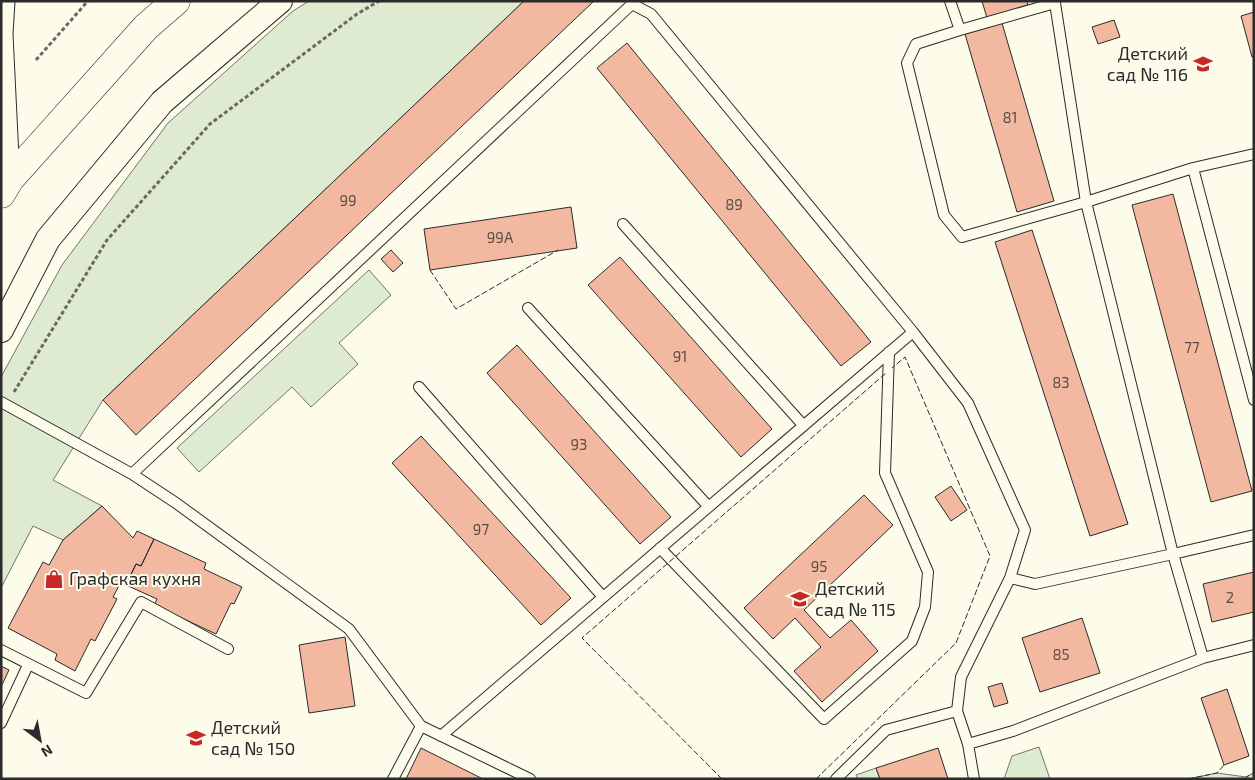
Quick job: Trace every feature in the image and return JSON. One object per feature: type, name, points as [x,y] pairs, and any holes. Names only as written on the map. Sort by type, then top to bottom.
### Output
[{"type":"highway","points":[[6,187],[146,27],[176,1]]},
{"type":"street","points":[[5,1],[2,34],[6,187]]},
{"type":"street","points":[[1,330],[48,239],[162,102],[280,1]]},
{"type":"lane","points":[[950,1],[960,30]]},
{"type":"lane","points":[[132,474],[633,2],[651,14],[913,332],[968,403],[1025,530],[1010,578],[961,677],[958,711],[968,744],[974,779]]},
{"type":"lane","points":[[1203,658],[1174,554],[1086,202],[1055,2],[916,44],[907,63],[944,215],[962,237],[1086,202],[1193,168],[1254,154]]},
{"type":"lane","points":[[1193,168],[1254,400]]},
{"type":"lane","points":[[623,224],[803,424]]},
{"type":"lane","points":[[528,308],[708,506]]},
{"type":"lane","points":[[441,736],[803,424],[913,332]]},
{"type":"lane","points":[[660,548],[824,719],[912,641],[925,607],[928,572],[885,473],[889,352]]},
{"type":"lane","points":[[419,387],[603,597]]},
{"type":"lane","points":[[4,403],[132,474],[176,503],[349,628],[421,726],[530,779]]},
{"type":"lane","points":[[1010,578],[1035,584],[1254,535]]},
{"type":"lane","points":[[1,650],[86,694],[141,602],[228,649]]},
{"type":"lane","points":[[968,744],[1013,731],[1203,658],[1254,645]]},
{"type":"lane","points":[[1,722],[28,665]]},
{"type":"lane","points":[[836,779],[886,730],[958,711]]},
{"type":"lane","points":[[394,779],[421,726]]},
{"type":"path","points":[[36,60],[88,1]]},
{"type":"path","points":[[4,403],[106,240],[210,124],[357,14],[379,1]]},
{"type":"green space","points":[[309,1],[524,1],[103,400],[53,480],[102,506],[63,540],[33,526],[1,588],[1,377],[62,265],[168,123],[293,11]]},
{"type":"green space","points":[[369,270],[391,295],[339,343],[358,364],[311,407],[292,387],[199,472],[177,448]]},
{"type":"green space","points":[[1039,747],[1050,779],[1004,779],[1012,756]]},
{"type":"green space","points":[[876,768],[880,779],[858,779],[856,775]]},
{"type":"green space","points":[[1217,773],[1246,777],[1254,773],[1254,779],[1188,779]]},
{"type":"building","points":[[524,1],[594,1],[136,435],[103,400]]},
{"type":"building","points":[[982,1],[1027,1],[1028,5],[987,18]]},
{"type":"building","points":[[1254,12],[1254,57],[1252,57],[1241,16]]},
{"type":"building","points":[[1114,20],[1120,37],[1098,44],[1092,27]]},
{"type":"building","points":[[1002,23],[1054,201],[1017,212],[965,34]]},
{"type":"building","points":[[627,43],[871,342],[841,366],[597,68]]},
{"type":"building","points":[[1173,194],[1252,491],[1211,502],[1132,205]]},
{"type":"building","points":[[571,207],[577,248],[430,270],[424,229]]},
{"type":"building","points":[[1032,230],[1128,524],[1090,536],[995,242]]},
{"type":"building","points":[[391,250],[403,263],[393,272],[381,259]]},
{"type":"building","points":[[620,257],[772,429],[741,457],[588,285]]},
{"type":"building","points":[[517,345],[671,517],[640,544],[487,373]]},
{"type":"building","points":[[421,436],[571,598],[541,625],[392,463]]},
{"type":"building","points":[[951,486],[967,510],[951,521],[935,497]]},
{"type":"building","points":[[864,495],[893,525],[804,610],[830,638],[851,620],[878,651],[822,702],[794,671],[821,647],[795,618],[773,639],[744,608]]},
{"type":"building","points":[[102,506],[133,538],[137,531],[154,539],[141,566],[136,564],[126,585],[121,582],[113,597],[117,599],[95,641],[91,639],[75,671],[55,660],[57,654],[8,628],[43,562],[49,565],[63,540]]},
{"type":"building","points":[[154,539],[206,563],[204,569],[242,587],[234,604],[231,603],[216,634],[154,605],[157,599],[126,585],[136,564],[141,566]]},
{"type":"building","points":[[1254,572],[1254,612],[1212,622],[1203,584]]},
{"type":"building","points":[[1082,618],[1100,673],[1040,692],[1022,638]]},
{"type":"building","points":[[345,637],[355,706],[309,713],[299,645]]},
{"type":"building","points":[[1,666],[9,670],[1,687]]},
{"type":"building","points":[[1002,683],[1008,703],[994,707],[988,687]]},
{"type":"building","points":[[1227,689],[1249,756],[1224,765],[1201,698]]},
{"type":"building","points":[[421,748],[483,779],[406,779]]},
{"type":"building","points":[[938,748],[948,779],[880,779],[876,768]]},
{"type":"fence","points":[[430,270],[456,309],[558,250]]},
{"type":"fence","points":[[816,779],[956,643],[990,556],[905,357],[892,368]]},
{"type":"fence","points":[[722,779],[582,638],[886,373]]},
{"type":"fence","points":[[1188,779],[1217,773],[1224,765]]},
{"type":"fence","points":[[1247,779],[1246,777],[1254,773]]},
{"type":"place","name":"Детский сад № 116","points":[[1203,64]]},
{"type":"place","name":"Графская кухня","points":[[54,579]]},
{"type":"place","name":"Детский сад № 115","points":[[800,599]]},
{"type":"place","name":"Детский сад № 150","points":[[196,738]]}]
